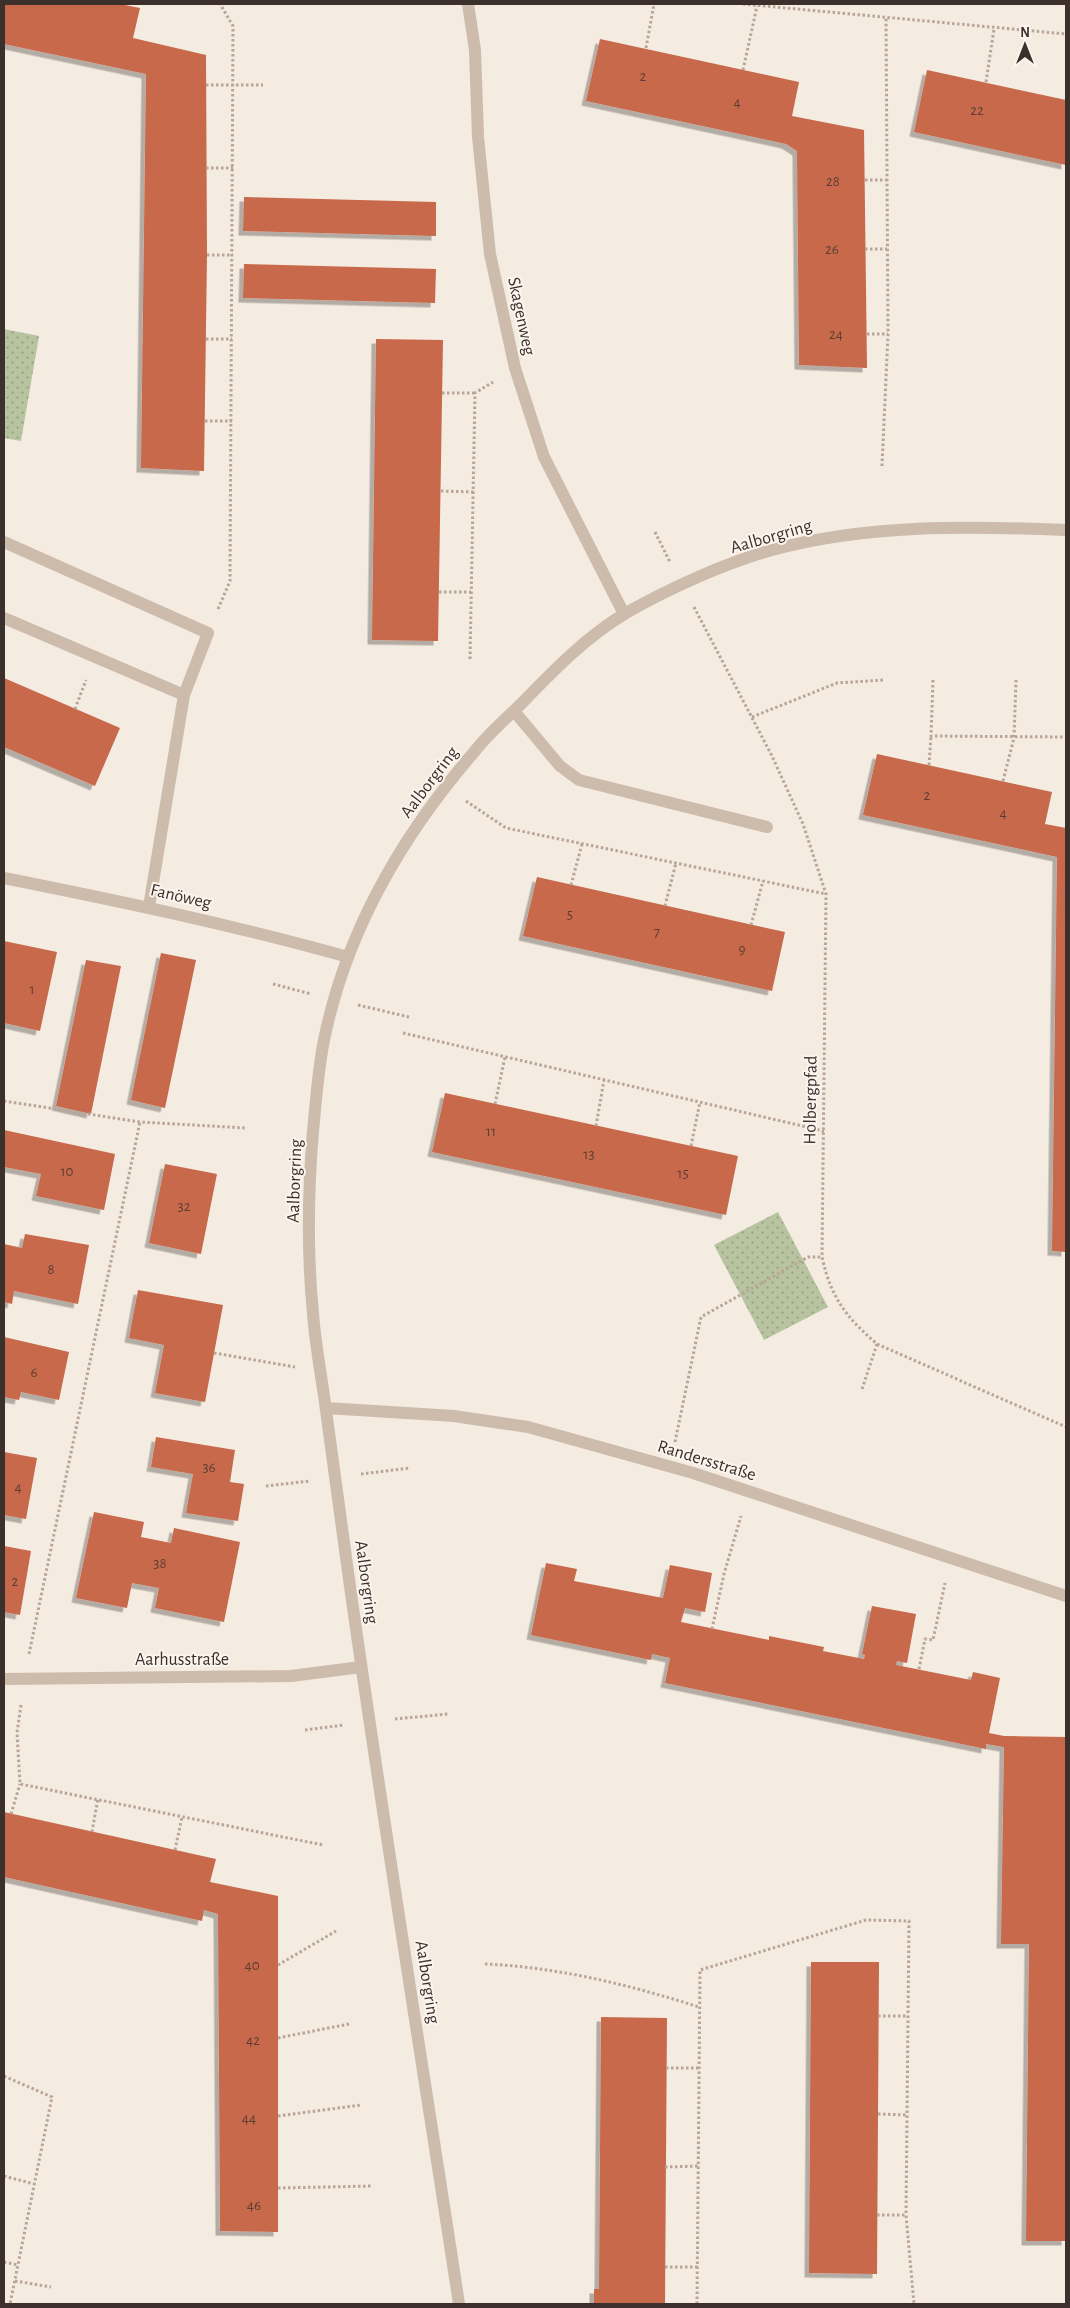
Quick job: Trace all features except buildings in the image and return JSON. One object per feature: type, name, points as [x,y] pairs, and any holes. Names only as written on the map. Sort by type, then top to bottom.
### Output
[{"type":"street","name":"Skagenweg","points":[[468,4],[475,50],[478,136],[490,254],[515,368],[544,457],[624,614]]},
{"type":"street","name":"Aalborgring","points":[[459,2304],[361,1667],[312,1311],[310,1167],[316,1094],[324,1042],[348,956],[369,908],[409,837],[477,747],[557,667],[624,614],[716,570],[768,551],[818,540],[879,531],[914,529],[1008,527],[1066,530]]},
{"type":"street","points":[[4,542],[208,633],[184,695],[149,907]]},
{"type":"street","points":[[4,618],[184,695]]},
{"type":"street","points":[[514,711],[560,766],[579,780],[767,827]]},
{"type":"street","name":"Fanöweg","points":[[4,878],[149,907],[348,956]]},
{"type":"street","name":"Randersstraße","points":[[326,1408],[454,1416],[528,1426],[670,1467],[1066,1596]]},
{"type":"street","name":"Aarhusstraße","points":[[4,1679],[291,1676],[361,1667]]},
{"type":"path","points":[[208,633],[230,581],[233,26],[220,4]]},
{"type":"path","points":[[646,48],[654,4]]},
{"type":"path","points":[[742,4],[994,29],[1066,34]]},
{"type":"path","points":[[743,70],[757,6]]},
{"type":"path","points":[[882,466],[888,334],[886,17]]},
{"type":"path","points":[[986,82],[994,29]]},
{"type":"path","points":[[206,85],[263,85]]},
{"type":"path","points":[[206,168],[233,168]]},
{"type":"path","points":[[865,180],[887,180]]},
{"type":"path","points":[[866,249],[888,249]]},
{"type":"path","points":[[207,255],[233,255]]},
{"type":"path","points":[[867,334],[888,334]]},
{"type":"path","points":[[206,339],[232,339]]},
{"type":"path","points":[[442,393],[476,393],[515,368]]},
{"type":"path","points":[[470,659],[476,393]]},
{"type":"path","points":[[205,422],[232,422]]},
{"type":"path","points":[[440,492],[474,492]]},
{"type":"path","points":[[439,592],[471,592]]},
{"type":"path","name":"Holbergpfad","points":[[720,654],[802,824],[826,894],[822,1257],[828,1283],[852,1322],[876,1344],[1066,1428]]},
{"type":"path","points":[[752,717],[837,683],[884,680]]},
{"type":"path","points":[[929,765],[933,680]]},
{"type":"path","points":[[1003,781],[1014,738],[1016,680]]},
{"type":"path","points":[[931,736],[1066,738]]},
{"type":"path","points":[[445,787],[506,828],[826,894]]},
{"type":"path","points":[[571,885],[582,844]]},
{"type":"path","points":[[665,906],[676,863]]},
{"type":"path","points":[[750,925],[763,881]]},
{"type":"path","points":[[403,1033],[824,1131]]},
{"type":"path","points":[[495,1104],[505,1057]]},
{"type":"path","points":[[596,1126],[604,1080]]},
{"type":"path","points":[[4,1102],[140,1122],[246,1128]]},
{"type":"path","points":[[692,1146],[700,1102]]},
{"type":"path","points":[[11,1814],[20,1784],[17,1733],[24,1678],[140,1122]]},
{"type":"path","points":[[670,1467],[701,1317],[808,1257],[822,1257]]},
{"type":"path","points":[[862,1389],[876,1344]]},
{"type":"path","points":[[214,1354],[290,1366]]},
{"type":"path","points":[[712,1629],[724,1574],[748,1492]]},
{"type":"path","points":[[919,1669],[925,1639],[934,1640],[942,1594],[952,1559]]},
{"type":"path","points":[[20,1784],[98,1798],[323,1845]]},
{"type":"path","points":[[92,1832],[98,1798]]},
{"type":"path","points":[[175,1850],[182,1817]]},
{"type":"path","points":[[697,2304],[700,1970],[866,1920],[908,1921],[906,2216],[914,2304]]},
{"type":"path","points":[[278,1965],[336,1931]]},
{"type":"path","points":[[485,1964],[526,1966],[650,1992],[699,2007]]},
{"type":"path","points":[[878,2016],[908,2016]]},
{"type":"path","points":[[278,2038],[350,2024]]},
{"type":"path","points":[[666,2068],[699,2068]]},
{"type":"path","points":[[4,2076],[52,2097],[10,2304]]},
{"type":"path","points":[[278,2116],[361,2105]]},
{"type":"path","points":[[878,2114],[907,2115]]},
{"type":"path","points":[[666,2167],[699,2166]]},
{"type":"path","points":[[4,2176],[34,2184]]},
{"type":"path","points":[[278,2188],[373,2186]]},
{"type":"path","points":[[877,2215],[906,2216]]},
{"type":"path","points":[[4,2262],[18,2265]]},
{"type":"path","points":[[665,2267],[698,2267]]},
{"type":"path","points":[[15,2281],[50,2287]]},
{"type":"green space","points":[[4,329],[39,336],[21,441],[4,438]]},
{"type":"green space","points":[[778,1212],[828,1307],[764,1340],[714,1245]]}]
